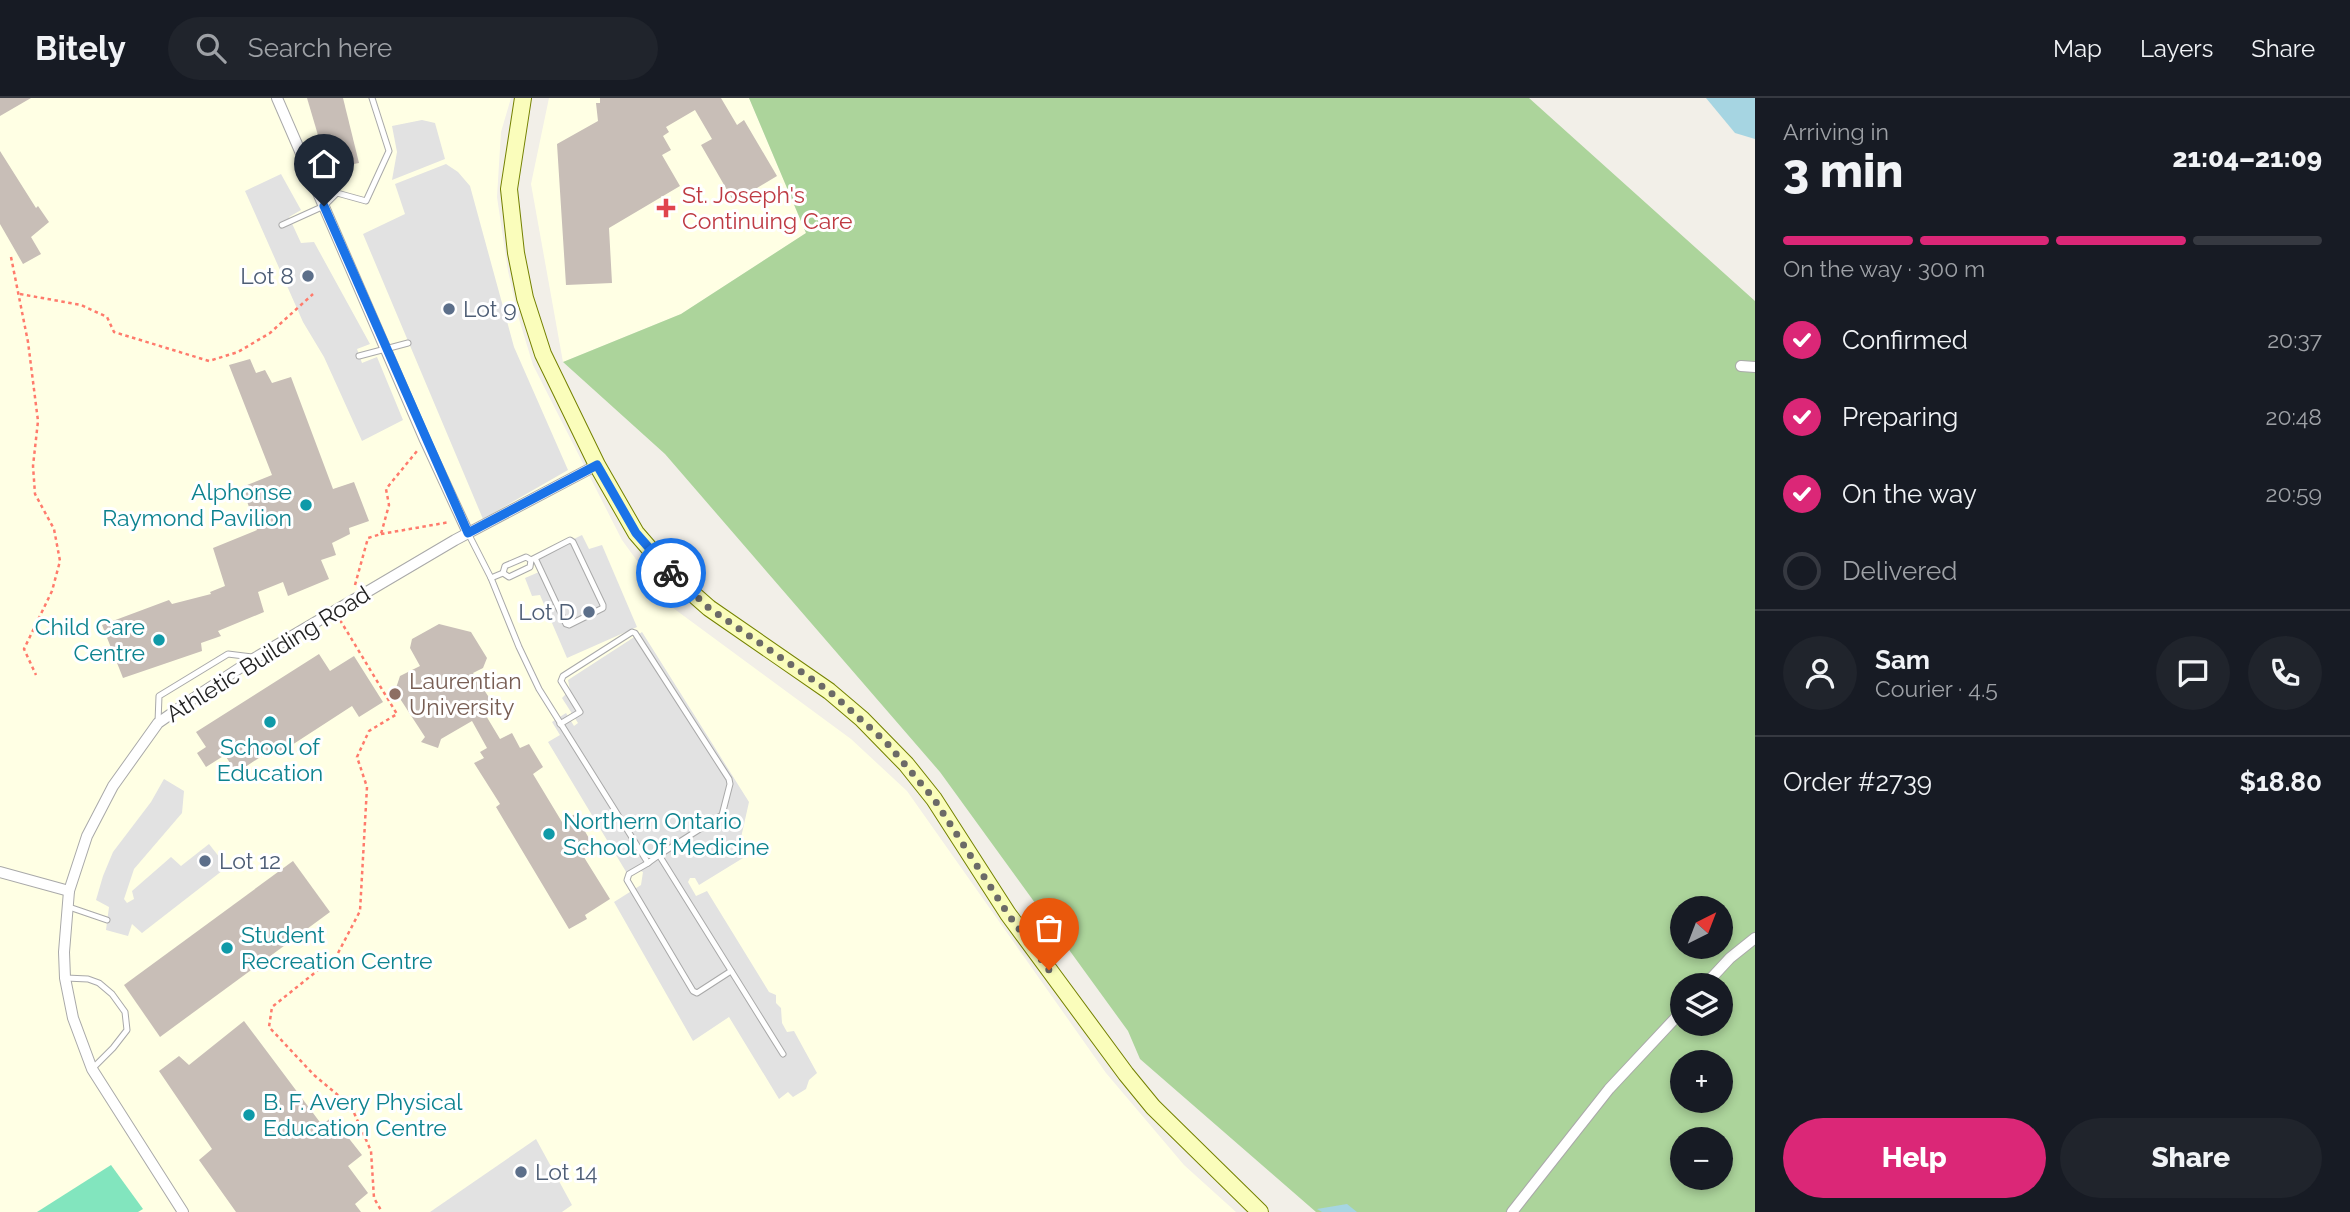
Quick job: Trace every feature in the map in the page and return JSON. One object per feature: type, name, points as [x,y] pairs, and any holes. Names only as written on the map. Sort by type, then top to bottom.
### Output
[{"type":"street","points":[[277,98],[468,533]]},
{"type":"street","points":[[523,98],[509,189],[516,253],[523,287],[543,354],[597,465],[636,533],[675,578],[709,608],[829,691],[862,719],[906,764],[934,799],[1016,925],[1126,1074],[1153,1107],[1260,1212]]},
{"type":"street","points":[[1741,366],[1755,367]]},
{"type":"street","name":"Athletic Building Road","points":[[183,1212],[92,1069],[73,1018],[65,978],[64,952],[69,891],[87,836],[113,786],[158,723],[255,658],[468,533],[597,465]]},
{"type":"street","points":[[0,872],[69,891]]},
{"type":"street","points":[[1716,973],[1755,938]]},
{"type":"street","points":[[1512,1212],[1609,1089],[1670,1024]]},
{"type":"lane","points":[[282,225],[324,206],[337,193],[366,201],[390,151],[372,98]]},
{"type":"lane","points":[[359,356],[408,343]]},
{"type":"lane","points":[[468,533],[491,578],[519,648],[560,724],[648,863]]},
{"type":"lane","points":[[503,573],[505,566],[526,557],[533,559],[566,624],[569,625],[603,608],[570,540],[533,559],[530,567],[509,577],[503,573]]},
{"type":"lane","points":[[491,578],[503,573]]},
{"type":"lane","points":[[560,724],[580,712],[561,681],[563,676],[632,632],[635,633],[730,784],[722,815],[629,874],[627,880],[693,990],[697,993],[731,971]]},
{"type":"lane","points":[[158,723],[159,696],[228,654],[255,658]]},
{"type":"lane","points":[[659,855],[783,1054]]},
{"type":"lane","points":[[69,907],[107,920]]},
{"type":"lane","points":[[65,978],[88,979],[99,983],[112,994],[125,1012],[127,1030],[92,1069]]},
{"type":"path","points":[[11,257],[28,342],[38,421],[33,466],[35,494],[54,529],[60,561],[52,591],[24,649],[36,676]]},
{"type":"path","points":[[19,294],[81,305],[107,317],[114,332],[209,361],[238,352],[270,333],[313,294]]},
{"type":"path","points":[[381,534],[389,505],[386,489],[425,440]]},
{"type":"path","points":[[352,600],[368,538],[445,524],[460,518]]},
{"type":"path","points":[[334,612],[397,714],[369,731],[357,757],[367,787],[360,911],[337,955],[272,1007],[269,1027],[314,1075],[351,1106],[371,1151],[374,1198],[382,1212]]},
{"type":"shaded area","name":"Laurentian University","points":[[0,98],[511,98],[501,132],[497,197],[508,271],[519,319],[533,365],[622,540],[669,605],[851,739],[907,791],[1106,1073],[1184,1165],[1236,1212],[0,1212]]},
{"type":"shaded area","name":"St. Joseph's Continuing Care","points":[[549,98],[749,98],[806,233],[681,314],[563,362],[531,184]]},
{"type":"shaded area","points":[[422,120],[435,123],[445,159],[392,180],[397,152],[392,126]]},
{"type":"shaded area","name":"Lot 9","points":[[446,164],[458,172],[470,186],[514,347],[568,470],[483,519],[363,234],[405,214],[395,184]]},
{"type":"shaded area","name":"Lot 8","points":[[281,174],[301,210],[289,217],[301,243],[314,242],[370,344],[357,349],[362,363],[377,357],[403,420],[362,441],[324,357],[303,322],[245,191]]},
{"type":"shaded area","name":"Lot D","points":[[582,535],[589,549],[602,545],[637,627],[567,658],[540,595],[532,596],[525,578],[539,572],[534,559]]},
{"type":"shaded area","points":[[642,632],[749,802],[738,851],[743,858],[699,885],[695,878],[690,878],[688,882],[696,896],[707,891],[769,992],[776,995],[776,1003],[781,1008],[782,1023],[787,1032],[794,1031],[817,1073],[809,1080],[806,1089],[793,1097],[788,1092],[779,1099],[729,1017],[693,1041],[614,902],[641,885],[643,872],[638,870],[628,875],[548,742],[560,735],[552,722],[566,713],[574,726],[578,723],[562,698],[570,690],[568,680]]},
{"type":"shaded area","name":"Lot 12","points":[[164,779],[184,791],[182,813],[134,869],[124,899],[127,903],[134,899],[132,891],[171,857],[181,866],[209,844],[227,867],[142,933],[132,924],[128,936],[106,930],[109,907],[96,900],[103,876],[113,852],[151,802]]},
{"type":"shaded area","name":"Lot 14","points":[[536,1139],[572,1205],[562,1212],[430,1212]]},
{"type":"green space","points":[[749,98],[1529,98],[1755,301],[1755,1212],[1316,1212],[1140,1059],[1128,1031],[940,772],[665,454],[563,362],[681,314],[806,233]]},
{"type":"green space","points":[[111,1165],[143,1209],[138,1212],[37,1212]]},
{"type":"water","points":[[1706,98],[1755,98],[1755,139],[1735,133]]},
{"type":"water","points":[[1347,1204],[1357,1212],[1322,1212],[1317,1209]]},
{"type":"building","points":[[0,98],[31,98],[0,116]]},
{"type":"building","points":[[307,98],[343,98],[359,163],[328,169]]},
{"type":"building","points":[[600,98],[721,98],[737,125],[744,120],[777,176],[734,202],[701,145],[712,139],[695,110],[666,127],[669,132],[663,136],[671,150],[662,155],[680,186],[609,228],[612,283],[566,285],[557,144],[598,121],[596,103],[600,103]]},
{"type":"building","points":[[0,151],[36,208],[38,206],[49,222],[31,237],[41,254],[23,264],[0,224]]},
{"type":"building","name":"Alphonse Raymond Pavilion","points":[[250,359],[256,373],[265,370],[272,383],[291,377],[333,489],[354,482],[369,521],[349,528],[350,534],[332,543],[336,555],[321,560],[329,579],[288,596],[283,582],[258,592],[264,612],[218,631],[221,636],[201,643],[202,651],[123,678],[102,625],[169,600],[172,604],[211,594],[210,592],[225,586],[213,548],[257,530],[242,487],[272,475],[229,365]]},
{"type":"building","points":[[439,624],[471,632],[487,658],[483,668],[473,673],[490,699],[485,714],[500,739],[512,733],[520,748],[529,744],[543,767],[533,774],[562,822],[575,814],[594,847],[582,854],[610,899],[585,915],[587,919],[569,929],[496,807],[500,804],[474,763],[484,758],[480,752],[487,748],[472,721],[441,739],[438,748],[421,742],[425,737],[395,691],[400,676],[420,666],[410,648],[412,639]]},
{"type":"building","name":"School of Education","points":[[319,654],[330,671],[354,656],[383,702],[359,717],[352,706],[278,754],[274,748],[236,773],[225,755],[206,767],[197,753],[206,747],[196,732]]},
{"type":"building","name":"Student Recreation Centre","points":[[293,861],[330,912],[160,1037],[124,985]]},
{"type":"building","name":"B. F. Avery Physical Education Centre","points":[[244,1021],[322,1125],[332,1117],[362,1155],[348,1166],[368,1193],[355,1204],[361,1212],[236,1212],[199,1160],[212,1149],[159,1071],[179,1056],[189,1065]]},
{"type":"way so far","points":[[671,573],[709,608],[829,691],[886,742],[934,799],[1008,914],[1049,970]]},
{"type":"place","name":"St. Joseph's Continuing Care","points":[[666,208]]},
{"type":"place","name":"Lot 8","points":[[308,276]]},
{"type":"place","name":"Lot 9","points":[[449,309]]},
{"type":"place","name":"Alphonse Raymond Pavilion","points":[[306,505]]},
{"type":"place","name":"Lot D","points":[[589,612]]},
{"type":"place","name":"Child Care Centre","points":[[159,640]]},
{"type":"place","name":"Laurentian University","points":[[395,694]]},
{"type":"place","name":"School of Education","points":[[270,722]]},
{"type":"place","name":"Northern Ontario School Of Medicine","points":[[549,834]]},
{"type":"place","name":"Lot 12","points":[[205,861]]},
{"type":"place","name":"Student Recreation Centre","points":[[227,948]]},
{"type":"place","name":"B. F. Avery Physical Education Centre","points":[[249,1115]]},
{"type":"place","name":"Lot 14","points":[[521,1172]]},
{"type":"route","points":[[324,206],[468,533],[597,465],[636,533],[671,573]]}]
